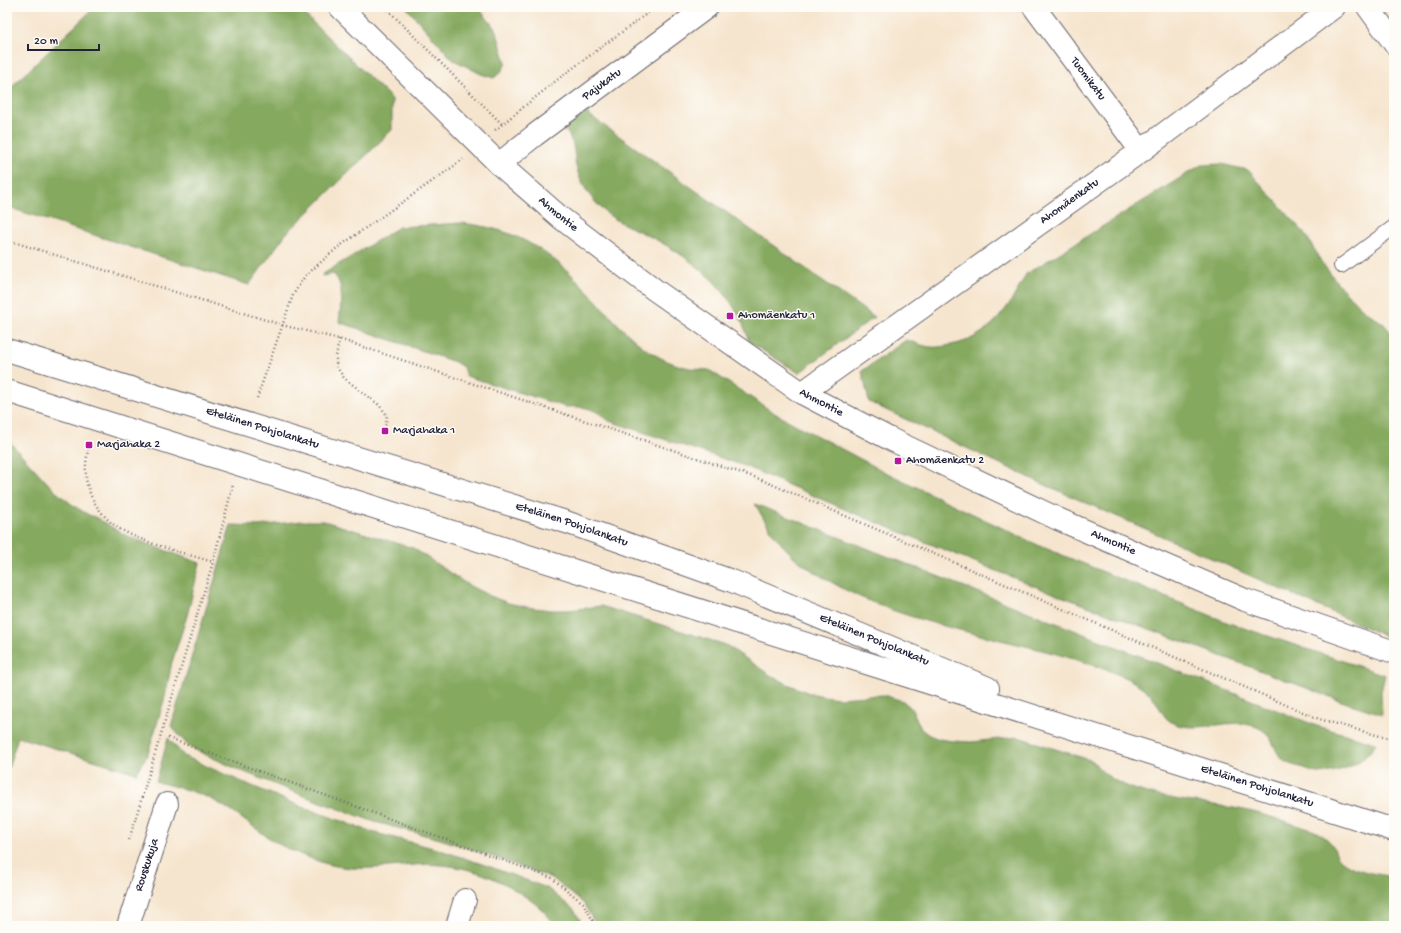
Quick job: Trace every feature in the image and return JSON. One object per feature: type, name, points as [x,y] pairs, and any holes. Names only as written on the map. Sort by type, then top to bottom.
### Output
[{"type":"main road","name":"Ahmontie","points":[[340,7],[499,164],[561,218],[655,290],[802,393],[888,438],[1058,520],[1245,600],[1394,652]]},
{"type":"main road","name":"Pajukatu","points":[[499,164],[535,135],[707,7]]},
{"type":"main road","name":"Tuomikatu","points":[[1034,7],[1141,151]]},
{"type":"main road","name":"Ahomäenkatu","points":[[802,393],[1141,151],[1334,7]]},
{"type":"main road","points":[[1368,7],[1394,43]]},
{"type":"main road","name":"Eteläinen Pohjolankatu","points":[[7,350],[581,528],[732,581],[1121,743]]},
{"type":"main road","name":"Eteläinen Pohjolankatu","points":[[7,391],[1394,830]]},
{"type":"main road","name":"Rouskukuja","points":[[128,926],[167,804]]},
{"type":"main road","points":[[457,926],[465,900]]},
{"type":"lane","points":[[1341,266],[1394,227]]},
{"type":"path","points":[[385,7],[502,124]]},
{"type":"path","points":[[490,134],[562,76],[656,7]]},
{"type":"path","points":[[257,398],[293,295],[305,276],[337,248],[464,158]]},
{"type":"path","points":[[7,240],[282,325],[339,339],[757,478],[1319,719],[1394,740]]},
{"type":"path","points":[[339,339],[336,366],[344,378],[379,405],[387,415],[386,431]]},
{"type":"path","points":[[89,445],[86,460],[86,477],[89,492],[106,518],[119,528],[138,538],[213,562]]},
{"type":"path","points":[[127,846],[213,562],[235,478]]},
{"type":"path","points":[[168,738],[552,878],[583,903],[596,926]]},
{"type":"green space","points":[[95,7],[297,7],[392,99],[392,130],[285,235],[249,285],[7,207],[7,91]]},
{"type":"green space","points":[[406,7],[478,7],[496,30],[506,63],[502,71],[494,78],[481,74],[452,59]]},
{"type":"green space","points":[[585,112],[874,317],[799,373],[749,342],[735,309],[712,280],[699,268],[669,247],[606,213],[589,194],[578,172],[575,163],[574,149],[570,137],[565,129]]},
{"type":"green space","points":[[1221,164],[1248,170],[1306,235],[1322,263],[1341,287],[1360,307],[1384,324],[1394,336],[1394,640],[1043,484],[869,402],[862,371],[906,340],[924,346],[935,347],[951,345],[977,336],[988,328],[1006,309],[1026,274],[1201,165]]},
{"type":"green space","points":[[462,223],[501,231],[534,246],[557,262],[575,278],[624,330],[641,345],[661,358],[683,366],[709,370],[776,414],[883,471],[1040,546],[1229,623],[1385,675],[1381,692],[1382,714],[1344,702],[1034,586],[851,512],[742,465],[609,421],[599,413],[589,409],[566,407],[466,376],[463,367],[455,362],[339,322],[341,303],[340,284],[333,274],[322,276],[323,274],[399,227]]},
{"type":"green space","points":[[7,439],[55,491],[74,506],[89,515],[100,519],[129,537],[200,563],[187,616],[172,662],[165,697],[148,754],[136,773],[18,737],[7,772]]},
{"type":"green space","points":[[755,504],[1317,726],[1376,743],[1363,759],[1351,766],[1331,772],[1316,773],[1284,761],[1266,733],[1254,726],[1235,723],[1197,727],[1178,725],[1168,720],[1146,690],[1117,674],[1077,660],[930,622],[894,611],[859,597],[826,579],[792,555],[783,546],[766,523]]},
{"type":"green space","points":[[302,521],[324,521],[413,548],[468,585],[508,603],[550,610],[569,610],[601,606],[726,645],[770,675],[809,693],[838,698],[883,695],[903,701],[912,709],[921,729],[929,735],[939,739],[971,742],[1018,737],[1093,761],[1106,775],[1124,785],[1145,792],[1169,798],[1257,813],[1300,826],[1322,835],[1334,847],[1338,857],[1349,866],[1372,873],[1394,877],[1394,926],[597,926],[583,903],[552,878],[440,839],[375,822],[304,796],[237,769],[189,747],[171,726],[231,525],[258,526]]},
{"type":"green space","points":[[168,738],[184,756],[300,806],[372,832],[437,849],[547,888],[574,910],[584,926],[555,926],[543,910],[521,894],[504,883],[467,869],[427,864],[366,868],[342,867],[330,865],[293,851],[269,838],[219,803],[184,789],[156,782]]},
{"type":"place","name":"Ahomäenkatu 1","points":[[730,316]]},
{"type":"place","name":"Marjahaka 1","points":[[385,431]]},
{"type":"place","name":"Marjahaka 2","points":[[89,445]]},
{"type":"place","name":"Ahomäenkatu 2","points":[[898,461]]}]
